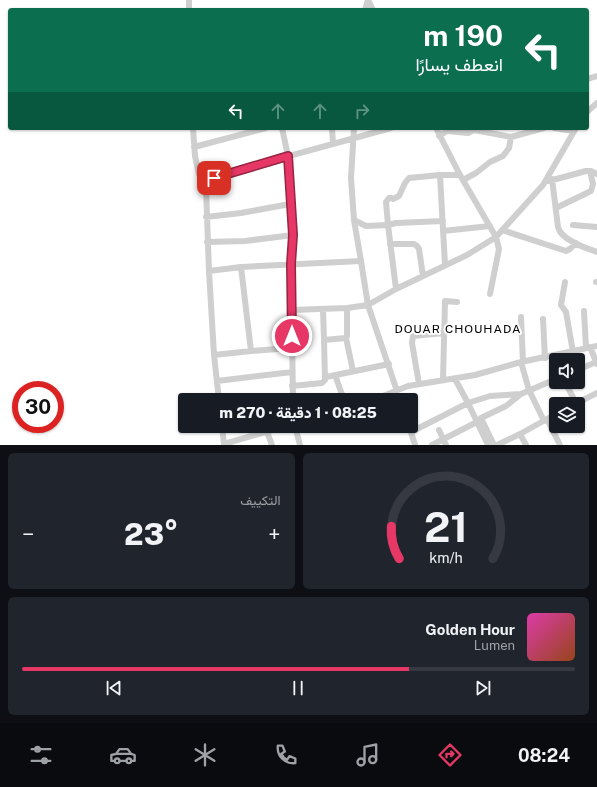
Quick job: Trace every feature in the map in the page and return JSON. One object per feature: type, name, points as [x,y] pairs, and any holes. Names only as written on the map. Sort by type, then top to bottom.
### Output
[{"type":"street","points":[[589,110],[597,103]]},
{"type":"street","points":[[193,130],[194,147],[199,174],[206,188],[207,242],[214,355],[218,393]]},
{"type":"street","points":[[194,147],[258,130]]},
{"type":"street","points":[[282,130],[288,156],[293,235],[291,264],[292,393]]},
{"type":"street","points":[[332,130],[333,144]]},
{"type":"street","points":[[354,130],[350,178],[354,220],[368,305],[389,364],[397,392]]},
{"type":"street","points":[[202,181],[383,130]]},
{"type":"street","points":[[437,130],[496,237],[498,249],[490,294]]},
{"type":"street","points":[[439,136],[447,131],[468,133],[472,130]]},
{"type":"street","points":[[479,130],[511,137],[537,130]]},
{"type":"street","points":[[291,310],[347,308],[368,305],[396,289],[467,255],[496,237],[543,184],[561,156],[575,130]]},
{"type":"street","points":[[396,289],[386,202],[389,198],[393,199],[399,196],[407,180],[412,178],[440,175],[462,178],[476,173],[490,162],[503,156],[509,148],[511,137]]},
{"type":"street","points":[[543,184],[552,179],[590,171],[597,174]]},
{"type":"street","points":[[556,208],[591,191],[593,184],[590,171]]},
{"type":"street","points":[[440,175],[445,265]]},
{"type":"street","points":[[552,179],[560,233],[565,238],[597,252]]},
{"type":"street","points":[[206,217],[240,213],[290,204]]},
{"type":"street","points":[[354,220],[366,226],[443,221]]},
{"type":"street","points":[[573,225],[597,227]]},
{"type":"street","points":[[443,231],[490,226]]},
{"type":"street","points":[[502,230],[566,251],[576,243]]},
{"type":"street","points":[[207,242],[293,235]]},
{"type":"street","points":[[390,244],[414,244],[417,246],[419,249],[423,276]]},
{"type":"street","points":[[209,271],[241,267],[361,261]]},
{"type":"street","points":[[241,267],[251,351]]},
{"type":"street","points":[[565,282],[561,305],[566,312],[573,352],[597,346]]},
{"type":"street","points":[[443,380],[445,301],[457,302]]},
{"type":"street","points":[[347,308],[348,335],[346,338],[352,371]]},
{"type":"street","points":[[292,386],[322,383],[325,380],[323,309]]},
{"type":"street","points":[[584,311],[588,348],[596,363],[585,367]]},
{"type":"street","points":[[521,316],[522,362],[529,390],[558,444]]},
{"type":"street","points":[[543,319],[545,358]]},
{"type":"street","points":[[419,384],[412,343],[413,336],[444,333]]},
{"type":"street","points":[[324,340],[346,338]]},
{"type":"street","points":[[214,355],[292,348]]},
{"type":"street","points":[[394,393],[403,388],[419,384],[455,379],[522,362],[549,358]]},
{"type":"street","points":[[326,377],[389,364]]},
{"type":"street","points":[[217,381],[292,372]]},
{"type":"street","points":[[335,375],[341,393]]},
{"type":"street","points":[[455,379],[494,445]]},
{"type":"street","points":[[432,445],[503,408],[521,394],[549,382]]},
{"type":"street","points":[[585,399],[597,393]]},
{"type":"street","points":[[418,425],[468,403],[490,396],[521,394]]},
{"type":"street","points":[[497,445],[549,418]]},
{"type":"street","points":[[479,420],[488,445]]},
{"type":"street","points":[[439,430],[446,445]]},
{"type":"street","points":[[223,433],[224,445],[264,433]]},
{"type":"street","points":[[267,433],[272,445]]},
{"type":"street","points":[[297,433],[300,445]]},
{"type":"street","points":[[411,433],[415,445]]},
{"type":"street","points":[[520,434],[526,445]]},
{"type":"district","name":"DOUAR CHOUHADA","points":[[458,329]]},
{"type":"route","points":[[214,178],[288,156],[293,235],[291,264],[292,336]]}]
